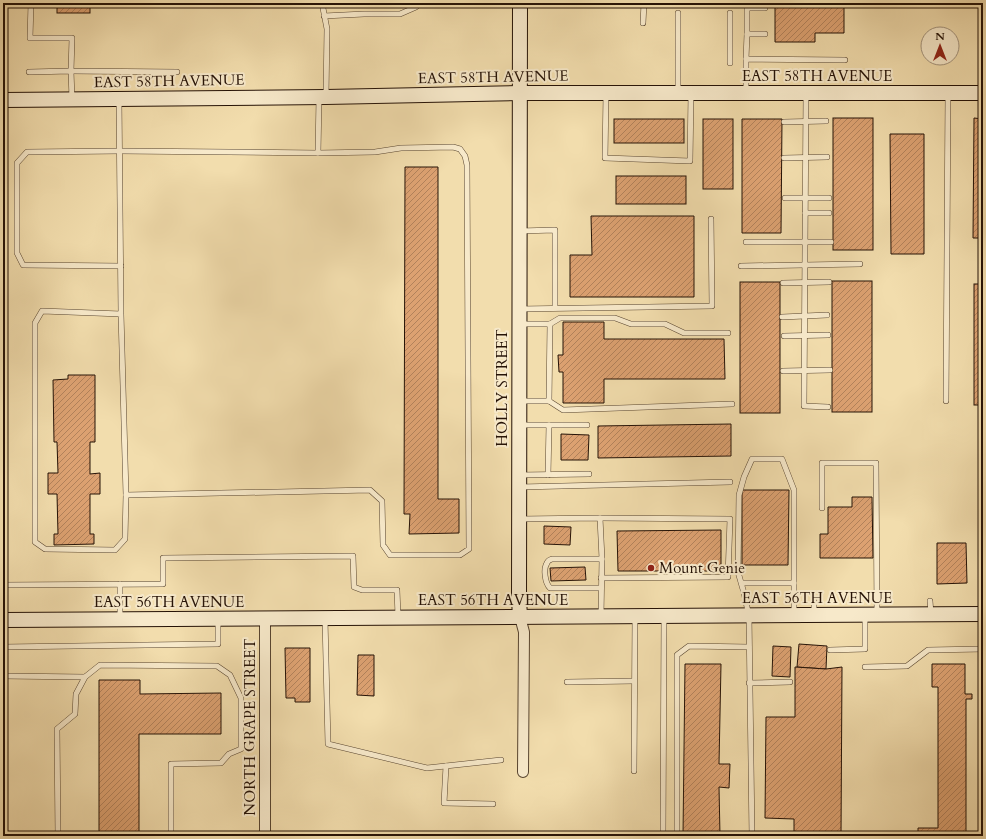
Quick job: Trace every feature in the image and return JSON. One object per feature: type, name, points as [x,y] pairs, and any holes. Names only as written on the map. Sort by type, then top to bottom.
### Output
[{"type":"street","name":"HOLLY STREET","points":[[520,3],[519,599],[520,618],[524,632],[523,772]]},
{"type":"street","name":"EAST 58TH AVENUE","points":[[3,100],[322,97],[520,93],[983,93]]},
{"type":"street","name":"EAST 56TH AVENUE","points":[[3,620],[794,616],[871,615],[930,608],[982,614]]},
{"type":"street","name":"NORTH GRAPE STREET","points":[[265,618],[266,836]]},
{"type":"lane","points":[[31,3],[30,38],[72,38],[72,100]]},
{"type":"lane","points":[[318,153],[327,29],[322,3]]},
{"type":"lane","points":[[324,16],[400,14],[416,7],[416,3]]},
{"type":"lane","points":[[644,3],[644,23]]},
{"type":"lane","points":[[746,93],[747,8],[765,8]]},
{"type":"lane","points":[[606,93],[605,158],[690,161],[678,13]]},
{"type":"lane","points":[[730,13],[730,64]]},
{"type":"lane","points":[[747,34],[765,34]]},
{"type":"lane","points":[[746,60],[845,60]]},
{"type":"lane","points":[[29,72],[177,72]]},
{"type":"lane","points":[[806,93],[804,406],[828,406]]},
{"type":"lane","points":[[946,401],[948,93]]},
{"type":"lane","points":[[119,99],[126,495],[125,539],[115,550],[45,549],[36,542],[35,323],[42,311],[122,314]]},
{"type":"lane","points":[[784,122],[826,121]]},
{"type":"lane","points":[[121,266],[23,265],[17,252],[17,163],[27,152],[120,151],[318,153],[375,152],[401,148],[453,147],[460,149],[465,156],[467,164],[469,549],[460,555],[390,555],[383,545],[382,501],[370,490],[126,495]]},
{"type":"lane","points":[[784,158],[827,157]]},
{"type":"lane","points":[[785,198],[829,198]]},
{"type":"lane","points":[[805,213],[829,213]]},
{"type":"lane","points":[[519,309],[712,306],[711,219]]},
{"type":"lane","points":[[520,231],[555,230],[555,308]]},
{"type":"lane","points":[[746,242],[830,242]]},
{"type":"lane","points":[[741,266],[860,264]]},
{"type":"lane","points":[[783,283],[829,282]]},
{"type":"lane","points":[[782,317],[827,315]]},
{"type":"lane","points":[[519,324],[550,324],[560,318],[615,318],[631,324],[665,324],[684,333],[728,333]]},
{"type":"lane","points":[[550,324],[550,401]]},
{"type":"lane","points":[[784,336],[828,335]]},
{"type":"lane","points":[[783,371],[830,370]]},
{"type":"lane","points":[[519,401],[550,401],[563,410],[732,404]]},
{"type":"lane","points":[[519,425],[587,425]]},
{"type":"lane","points":[[548,475],[549,425]]},
{"type":"lane","points":[[752,836],[749,616],[742,583],[738,572],[739,494],[744,477],[752,459],[782,459],[794,490],[794,616]]},
{"type":"lane","points":[[822,508],[822,463],[876,463],[871,615],[865,649],[830,650]]},
{"type":"lane","points":[[519,481],[548,475],[589,474]]},
{"type":"lane","points":[[519,481],[730,482]]},
{"type":"lane","points":[[600,518],[602,559],[601,617]]},
{"type":"lane","points":[[519,519],[730,519],[728,577],[601,578]]},
{"type":"lane","points":[[3,585],[163,584],[162,558],[353,556],[354,587],[362,590],[397,590],[398,617]]},
{"type":"lane","points":[[601,588],[550,588],[545,580],[545,575],[546,564],[552,559],[602,559]]},
{"type":"lane","points":[[982,614],[981,573],[983,573]]},
{"type":"lane","points":[[742,583],[794,583]]},
{"type":"lane","points":[[120,584],[120,619]]},
{"type":"lane","points":[[814,601],[814,615]]},
{"type":"lane","points":[[663,836],[664,616]]},
{"type":"lane","points":[[634,771],[635,617]]},
{"type":"lane","points":[[3,647],[218,644],[218,618]]},
{"type":"lane","points":[[325,618],[328,744],[427,768],[501,760]]},
{"type":"lane","points":[[677,836],[677,655],[689,646],[749,647]]},
{"type":"lane","points":[[865,668],[907,666],[928,650],[983,649]]},
{"type":"lane","points":[[58,836],[57,729],[75,714],[76,694],[85,677],[100,665],[217,666],[230,675],[241,698],[241,749],[229,754],[221,763],[171,764],[171,836]]},
{"type":"lane","points":[[3,676],[85,677]]},
{"type":"lane","points":[[567,682],[634,681]]},
{"type":"lane","points":[[750,683],[790,682]]},
{"type":"lane","points":[[446,766],[444,803],[493,804]]},
{"type":"building","points":[[57,3],[90,3],[90,13],[57,13]]},
{"type":"building","points":[[775,3],[844,3],[844,33],[815,33],[815,42],[775,42]]},
{"type":"building","points":[[833,118],[873,118],[873,250],[833,250]]},
{"type":"building","points":[[974,118],[983,119],[983,238],[973,238]]},
{"type":"building","points":[[614,119],[684,119],[684,143],[614,143]]},
{"type":"building","points":[[703,119],[733,119],[733,189],[703,189]]},
{"type":"building","points":[[742,119],[782,119],[781,233],[742,233]]},
{"type":"building","points":[[890,134],[924,134],[924,254],[891,254]]},
{"type":"building","points":[[405,167],[438,167],[438,499],[459,499],[459,533],[409,534],[410,514],[404,514]]},
{"type":"building","points":[[616,176],[686,176],[686,204],[616,204]]},
{"type":"building","points":[[591,216],[694,216],[694,297],[570,297],[570,255],[592,255]]},
{"type":"building","points":[[832,281],[872,281],[872,412],[832,412]]},
{"type":"building","points":[[740,282],[780,282],[780,413],[740,413]]},
{"type":"building","points":[[974,284],[983,284],[983,405],[974,405]]},
{"type":"building","points":[[563,322],[604,322],[604,339],[724,339],[725,379],[604,379],[604,403],[563,403],[563,372],[559,372],[558,355],[563,355]]},
{"type":"building","points":[[68,375],[95,375],[95,442],[90,442],[90,474],[100,473],[100,494],[90,494],[90,534],[94,534],[94,544],[54,545],[54,534],[58,534],[57,494],[48,494],[48,473],[58,473],[57,442],[54,442],[53,380],[68,379]]},
{"type":"building","points":[[731,424],[731,456],[598,458],[598,426]]},
{"type":"building","points":[[561,434],[589,435],[588,460],[561,460]]},
{"type":"building","points":[[742,490],[789,490],[788,565],[742,565]]},
{"type":"building","points":[[852,497],[872,497],[873,558],[820,558],[820,534],[828,534],[828,507],[852,507]]},
{"type":"building","points":[[544,526],[571,527],[570,545],[544,544]]},
{"type":"building","points":[[721,530],[721,571],[618,571],[617,531]]},
{"type":"building","points":[[937,543],[966,543],[967,583],[937,584]]},
{"type":"building","points":[[585,567],[586,580],[551,581],[550,568]]},
{"type":"building","points":[[799,644],[827,646],[826,669],[797,667]]},
{"type":"building","points":[[773,646],[791,647],[790,677],[772,676]]},
{"type":"building","points":[[285,648],[310,648],[310,702],[295,702],[295,698],[286,698]]},
{"type":"building","points":[[358,655],[374,655],[374,696],[357,695]]},
{"type":"building","points":[[685,664],[721,664],[719,764],[730,764],[729,788],[719,787],[720,836],[683,836]]},
{"type":"building","points":[[932,664],[965,664],[965,694],[972,694],[972,699],[966,699],[966,836],[918,836],[918,828],[938,828],[938,687],[932,687]]},
{"type":"building","points":[[795,667],[826,669],[842,667],[841,836],[794,836],[794,819],[765,818],[766,717],[795,717]]},
{"type":"building","points":[[99,680],[140,680],[140,694],[221,693],[221,734],[139,734],[139,836],[99,836]]},
{"type":"place","name":"Mount Genie","points":[[651,568]]}]
